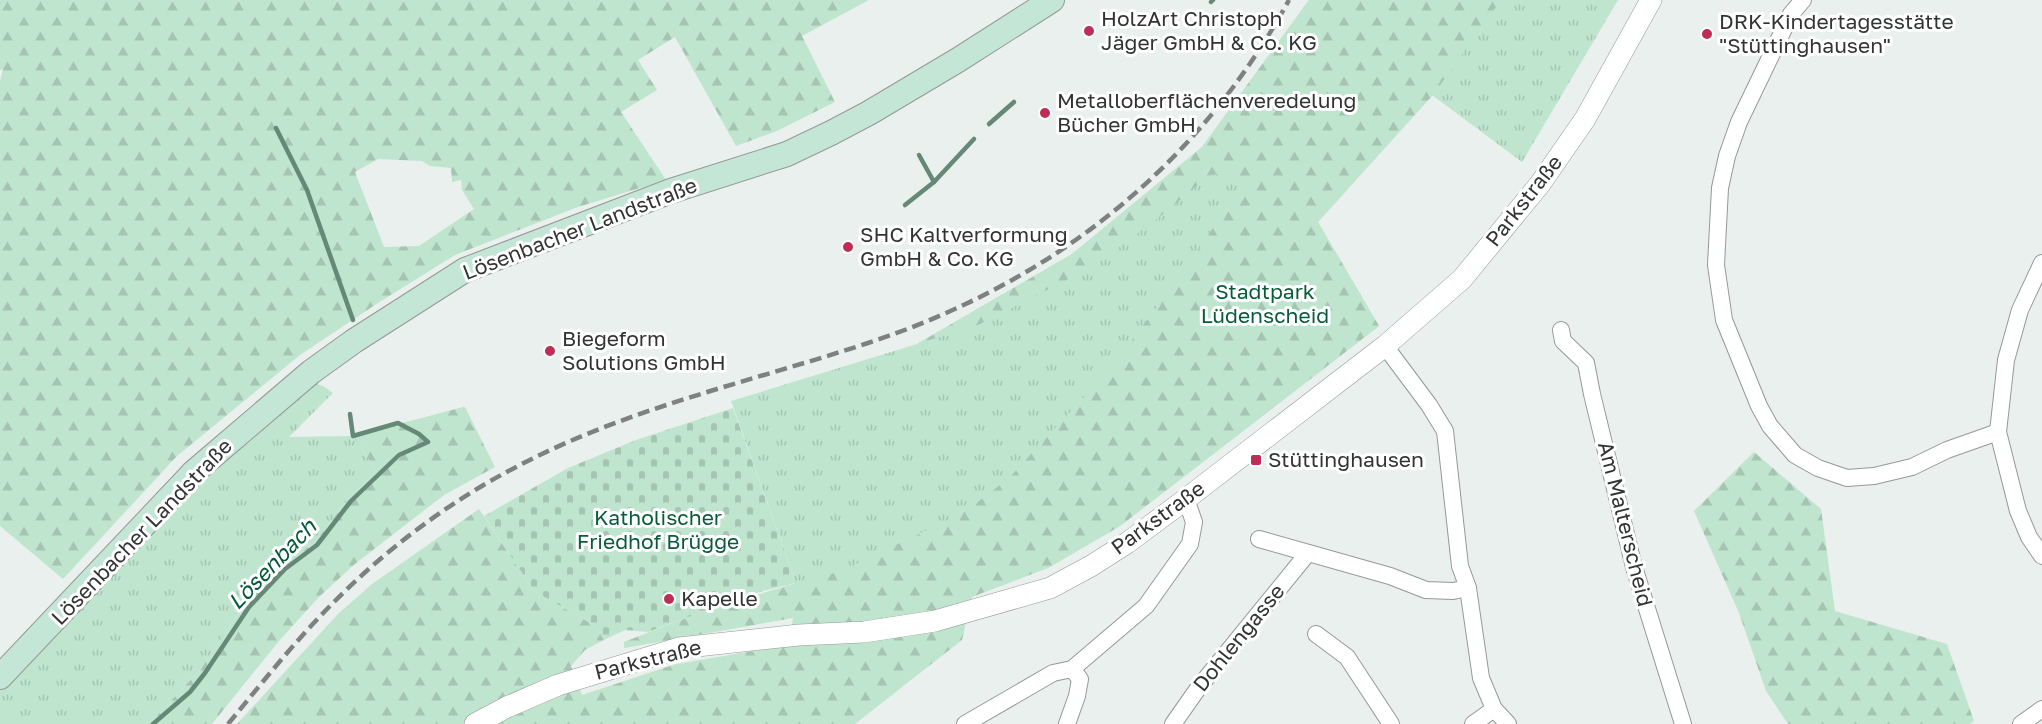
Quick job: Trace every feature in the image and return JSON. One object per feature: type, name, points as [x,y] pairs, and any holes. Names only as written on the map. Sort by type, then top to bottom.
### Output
[{"type":"main road","name":"Lösenbacher Landstraße","points":[[0,677],[194,472],[310,372],[354,341],[465,270],[671,191],[787,154],[822,137],[869,113],[1052,0]]},
{"type":"street","name":"Parkstraße","points":[[475,724],[558,685],[679,648],[799,634],[864,632],[935,621],[1050,588],[1091,566],[1127,543],[1186,499],[1384,346],[1462,279],[1540,184],[1585,119],[1651,0]]},
{"type":"street","points":[[1803,0],[1791,14],[1739,122],[1727,156],[1720,188],[1716,265],[1724,320],[1759,406],[1770,426],[1795,455],[1818,468],[1847,478],[1874,476],[1912,467],[1947,450],[1998,432]]},
{"type":"street","points":[[2042,263],[2020,310],[2006,360],[1998,432],[2018,511],[2042,556]]},
{"type":"street","name":"Am Malterscheid","points":[[1561,330],[1563,341],[1586,363],[1634,567],[1683,724]]},
{"type":"street","points":[[1384,346],[1429,405],[1444,431],[1460,566],[1468,588],[1480,678],[1494,709],[1508,724]]},
{"type":"street","points":[[965,724],[1053,673],[1072,669],[1146,606],[1190,544],[1194,522],[1186,499]]},
{"type":"street","points":[[1259,538],[1390,576],[1426,590],[1453,591],[1468,588]]},
{"type":"street","name":"Dohlengasse","points":[[1173,724],[1199,687],[1308,553]]},
{"type":"street","points":[[1316,634],[1347,657],[1391,724]]},
{"type":"street","points":[[1066,724],[1077,696],[1080,679],[1072,669]]},
{"type":"street","points":[[1473,724],[1494,709]]},
{"type":"street","points":[[2020,724],[2042,709]]},
{"type":"green space","points":[[0,0],[869,0],[802,36],[835,102],[777,131],[736,146],[675,37],[638,60],[657,90],[621,112],[666,180],[578,207],[455,255],[378,303],[300,355],[177,456],[63,579],[0,526],[0,81],[3,69],[0,70]],"holes":[[[378,159],[422,161],[430,166],[451,168],[452,182],[461,180],[462,190],[474,209],[419,246],[384,247],[355,172]]]},
{"type":"green space","points":[[1309,0],[1618,0],[1522,162],[1432,95],[1318,222],[1379,326],[1120,526],[1048,568],[624,648],[624,642],[710,609],[796,583],[731,401],[917,344],[1072,254],[1202,147]]},
{"type":"green space","name":"Stadtpark Lüdenscheid","points":[[1309,0],[1501,0],[1433,95],[1318,222],[1379,326],[1120,526],[1048,568],[972,597],[962,640],[855,724],[237,724],[338,614],[372,584],[479,509],[534,591],[596,626],[604,640],[585,650],[571,666],[582,695],[676,664],[789,645],[793,618],[624,648],[624,642],[710,609],[841,571],[963,513],[1008,479],[1109,370],[1180,277],[1235,195],[1243,177],[1227,173],[1209,175],[1170,209],[1094,266],[978,325],[917,344],[1072,254],[1202,147]]},
{"type":"green space","points":[[313,383],[333,393],[289,437],[353,436],[377,472],[349,498],[315,542],[285,564],[249,598],[199,671],[149,724],[0,724],[0,688],[145,538],[228,457]]},
{"type":"green space","points":[[463,407],[495,467],[444,495],[355,564],[319,597],[279,641],[212,724],[149,724],[199,671],[249,598],[285,564],[315,542],[349,498],[377,472],[353,436]]},
{"type":"green space","name":"Katholischer Friedhof Brügge","points":[[733,408],[796,583],[763,591],[648,632],[625,630],[604,640],[596,626],[534,591],[484,516],[568,468],[636,440]]},
{"type":"green space","points":[[1754,452],[1821,509],[1835,611],[1947,644],[1974,721],[1970,724],[1788,724],[1766,691],[1739,613],[1694,511]]},
{"type":"waterway","name":"Lösenbach","points":[[989,124],[1014,102]]},
{"type":"waterway","points":[[276,128],[307,190],[353,320]]},
{"type":"waterway","name":"Lösenbach","points":[[905,205],[934,182],[974,139]]},
{"type":"waterway","points":[[919,155],[934,182]]},
{"type":"waterway","name":"Lösenbach","points":[[153,724],[190,692],[249,607],[285,569],[317,545],[351,501],[399,455],[428,442],[419,434],[398,423],[353,436],[350,414]]},
{"type":"railway","points":[[228,724],[305,633],[374,564],[444,511],[493,480],[518,466],[602,428],[690,397],[868,343],[935,318],[997,288],[1057,253],[1112,213],[1163,167],[1210,117],[1252,61],[1289,0]]},
{"type":"place","name":"HolzArt Christoph Jäger GmbH & Co. KG","points":[[1089,31]]},
{"type":"place","name":"DRK-Kindertagesstätte \"Stüttinghausen\"","points":[[1707,34]]},
{"type":"place","name":"Metalloberflächenveredelung Bücher GmbH","points":[[1045,113]]},
{"type":"place","name":"SHC Kaltverformung GmbH & Co. KG","points":[[848,247]]},
{"type":"place","name":"Biegeform Solutions GmbH","points":[[550,351]]},
{"type":"place","name":"Stüttinghausen","points":[[1256,460]]},
{"type":"place","name":"Kapelle","points":[[669,599]]}]
